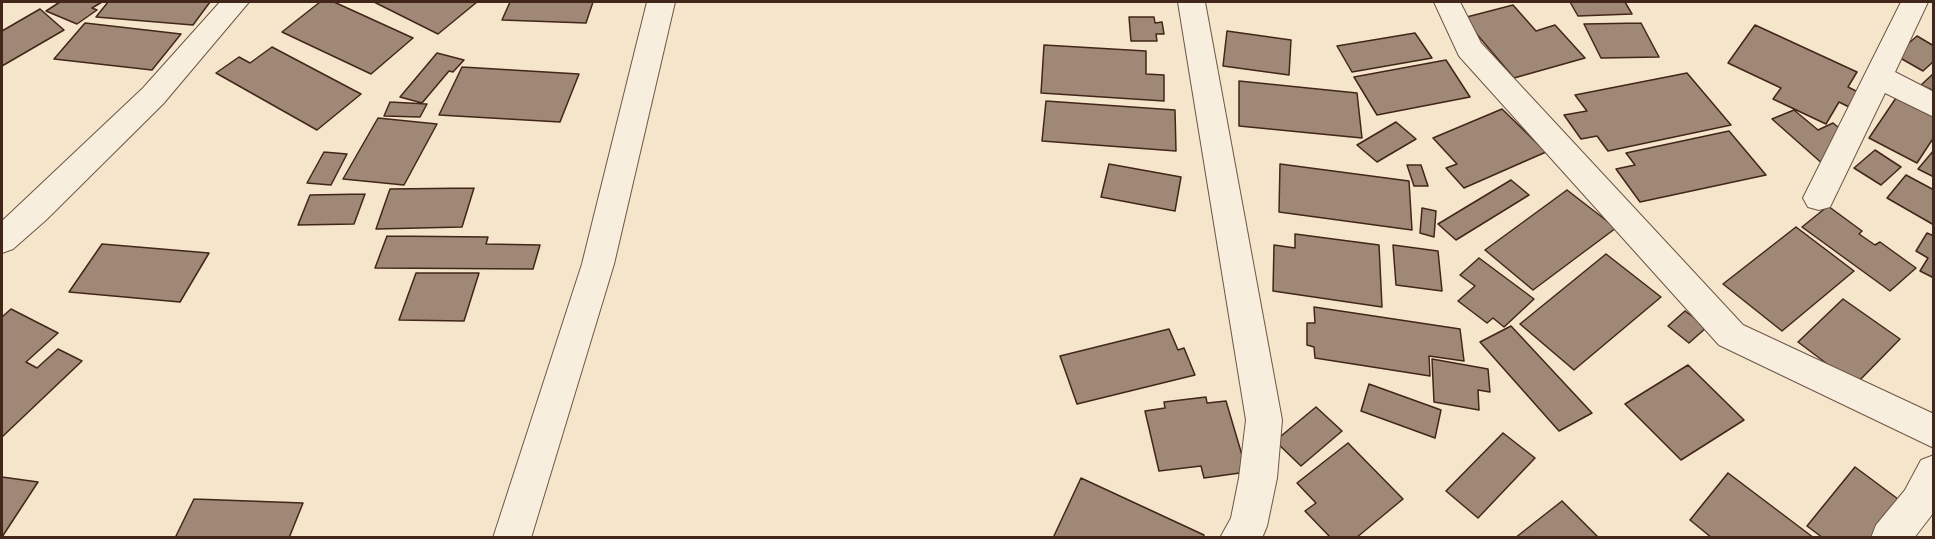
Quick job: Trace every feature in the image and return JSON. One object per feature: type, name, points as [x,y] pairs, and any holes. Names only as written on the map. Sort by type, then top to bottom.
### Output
[{"type":"street","points":[[2,240],[36,211],[153,96],[235,2]]},
{"type":"street","points":[[512,537],[598,264],[661,2]]},
{"type":"street","points":[[1191,2],[1264,420],[1258,478],[1248,526],[1239,537]]},
{"type":"street","points":[[1447,2],[1469,49],[1731,334],[1934,432]]},
{"type":"street","points":[[1819,198],[1914,2]]},
{"type":"street","points":[[1878,76],[1934,106]]},
{"type":"street","points":[[1890,537],[1918,503],[1934,472]]},
{"type":"building","points":[[60,2],[102,2],[92,8],[97,10],[77,24],[46,11]]},
{"type":"building","points":[[108,2],[210,2],[193,25],[96,17]]},
{"type":"building","points":[[320,2],[334,2],[413,38],[371,74],[282,32]]},
{"type":"building","points":[[374,2],[477,2],[438,34]]},
{"type":"building","points":[[510,2],[593,2],[586,23],[502,20]]},
{"type":"building","points":[[1570,2],[1625,2],[1632,14],[1578,16]]},
{"type":"building","points":[[1513,5],[1536,31],[1555,25],[1585,58],[1514,78],[1463,18]]},
{"type":"building","points":[[40,9],[64,30],[2,66],[2,31]]},
{"type":"building","points":[[1129,17],[1154,17],[1155,23],[1162,22],[1164,34],[1156,34],[1157,41],[1131,41]]},
{"type":"building","points":[[85,23],[181,34],[152,70],[54,59]]},
{"type":"building","points":[[1641,23],[1659,57],[1601,58],[1584,24]]},
{"type":"building","points":[[1755,25],[1857,72],[1848,87],[1860,93],[1851,108],[1839,102],[1826,124],[1773,99],[1781,88],[1728,63]]},
{"type":"building","points":[[1227,31],[1291,40],[1289,75],[1223,66]]},
{"type":"building","points":[[1415,33],[1432,58],[1352,72],[1337,46]]},
{"type":"building","points":[[1917,36],[1934,46],[1934,61],[1923,71],[1895,55]]},
{"type":"building","points":[[1044,45],[1146,51],[1146,74],[1164,75],[1164,101],[1041,93]]},
{"type":"building","points":[[272,47],[361,94],[317,130],[216,73],[239,57],[250,63]]},
{"type":"building","points":[[437,53],[464,60],[453,72],[449,71],[422,103],[400,97]]},
{"type":"building","points":[[1446,60],[1470,97],[1377,115],[1354,77]]},
{"type":"building","points":[[462,67],[579,74],[560,122],[439,115]]},
{"type":"building","points":[[1687,73],[1731,125],[1608,151],[1597,136],[1581,139],[1564,115],[1587,111],[1575,95]]},
{"type":"building","points":[[1934,73],[1934,91],[1921,85]]},
{"type":"building","points":[[1239,81],[1357,93],[1362,138],[1239,126]]},
{"type":"building","points":[[1896,98],[1934,117],[1934,137],[1917,163],[1869,138]]},
{"type":"building","points":[[1046,101],[1175,110],[1176,151],[1042,141]]},
{"type":"building","points":[[390,102],[427,104],[420,117],[384,116]]},
{"type":"building","points":[[1502,109],[1546,152],[1464,188],[1446,168],[1457,164],[1433,138]]},
{"type":"building","points":[[1794,110],[1818,130],[1833,123],[1845,133],[1824,165],[1772,119]]},
{"type":"building","points":[[378,118],[437,124],[404,185],[343,179]]},
{"type":"building","points":[[1396,122],[1416,139],[1377,162],[1357,145]]},
{"type":"building","points":[[1729,131],[1766,175],[1640,202],[1616,169],[1635,165],[1626,153]]},
{"type":"building","points":[[1875,150],[1901,167],[1881,185],[1854,168]]},
{"type":"building","points":[[1934,150],[1934,177],[1918,169]]},
{"type":"building","points":[[324,152],[347,154],[331,185],[307,183]]},
{"type":"building","points":[[1109,164],[1181,177],[1175,211],[1101,197]]},
{"type":"building","points":[[1280,164],[1409,181],[1412,230],[1279,212]]},
{"type":"building","points":[[1407,165],[1421,165],[1428,186],[1414,186]]},
{"type":"building","points":[[1906,175],[1934,190],[1934,225],[1887,198]]},
{"type":"building","points":[[1511,180],[1529,195],[1456,240],[1438,224]]},
{"type":"building","points":[[474,188],[462,227],[376,229],[390,189]]},
{"type":"building","points":[[1567,190],[1616,228],[1533,290],[1485,250]]},
{"type":"building","points":[[365,194],[354,224],[298,225],[310,195]]},
{"type":"building","points":[[1828,206],[1862,231],[1859,234],[1875,245],[1880,242],[1916,268],[1890,291],[1802,227]]},
{"type":"building","points":[[1422,208],[1436,211],[1434,237],[1420,233]]},
{"type":"building","points":[[1796,227],[1854,271],[1782,331],[1723,284]]},
{"type":"building","points":[[1927,233],[1934,236],[1934,278],[1920,271],[1928,258],[1916,251]]},
{"type":"building","points":[[1295,234],[1379,245],[1382,307],[1273,291],[1274,245],[1295,248]]},
{"type":"building","points":[[387,236],[488,237],[486,244],[540,245],[533,269],[375,268]]},
{"type":"building","points":[[102,244],[209,253],[180,302],[69,292]]},
{"type":"building","points":[[1393,245],[1438,251],[1442,291],[1396,285]]},
{"type":"building","points":[[1606,254],[1661,297],[1574,370],[1520,324]]},
{"type":"building","points":[[1479,258],[1534,299],[1504,327],[1493,318],[1487,323],[1458,301],[1475,286],[1460,275]]},
{"type":"building","points":[[416,273],[479,273],[464,321],[399,320]]},
{"type":"building","points":[[1843,299],[1900,339],[1855,385],[1798,342]]},
{"type":"building","points":[[1314,307],[1460,329],[1464,361],[1429,356],[1430,376],[1315,358],[1314,347],[1307,345],[1307,323],[1315,323]]},
{"type":"building","points":[[11,309],[58,333],[26,362],[37,368],[58,349],[82,361],[2,437],[2,317]]},
{"type":"building","points":[[1685,311],[1707,327],[1689,343],[1668,326]]},
{"type":"building","points":[[1511,326],[1592,413],[1559,431],[1480,342]]},
{"type":"building","points":[[1169,329],[1178,350],[1184,348],[1195,375],[1077,404],[1060,356]]},
{"type":"building","points":[[1432,359],[1488,369],[1490,392],[1478,390],[1479,410],[1434,402]]},
{"type":"building","points":[[1688,365],[1744,420],[1681,460],[1625,404]]},
{"type":"building","points":[[1369,384],[1441,410],[1435,438],[1361,411]]},
{"type":"building","points":[[1206,397],[1207,403],[1226,401],[1247,472],[1204,478],[1201,466],[1159,471],[1145,411],[1165,408],[1164,402]]},
{"type":"building","points":[[1316,407],[1342,431],[1301,466],[1275,441]]},
{"type":"building","points":[[1503,433],[1535,458],[1478,518],[1446,491]]},
{"type":"building","points":[[1348,443],[1403,499],[1356,538],[1331,538],[1305,511],[1316,503],[1297,483]]},
{"type":"building","points":[[1855,467],[1902,502],[1875,538],[1823,538],[1807,526]]},
{"type":"building","points":[[1728,473],[1814,538],[1712,538],[1690,520]]},
{"type":"building","points":[[2,477],[38,482],[2,537]]},
{"type":"building","points":[[1081,478],[1204,535],[1203,538],[1053,538]]},
{"type":"building","points":[[194,499],[303,503],[289,538],[175,538]]},
{"type":"building","points":[[1562,501],[1599,538],[1515,538]]}]
